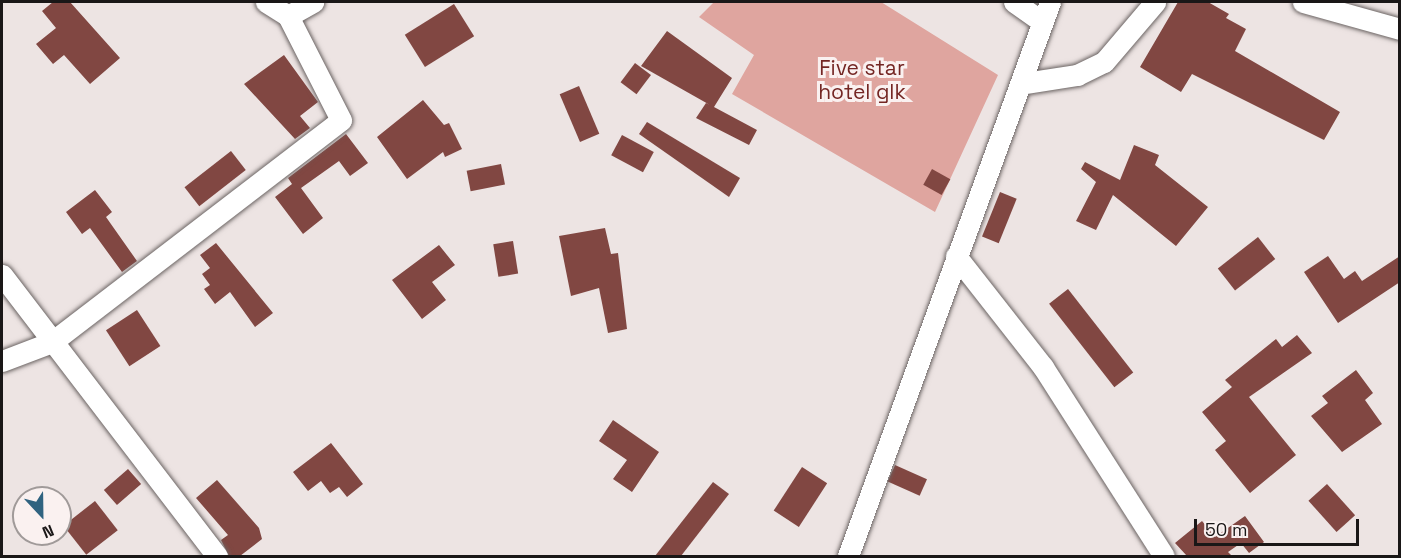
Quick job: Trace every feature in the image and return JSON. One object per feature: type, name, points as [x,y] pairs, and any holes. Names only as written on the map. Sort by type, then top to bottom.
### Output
[{"type":"street","points":[[2,361],[52,342],[341,120],[288,16],[266,2]]},
{"type":"street","points":[[288,16],[313,2]]},
{"type":"street","points":[[1014,2],[1040,20]]},
{"type":"street","points":[[848,556],[956,256],[1025,83],[1040,20],[1050,2]]},
{"type":"street","points":[[1025,83],[1077,75],[1104,62],[1155,2]]},
{"type":"street","points":[[1303,2],[1400,29]]},
{"type":"street","points":[[956,256],[1043,367],[1164,556]]},
{"type":"street","points":[[2,275],[217,556]]},
{"type":"green space","name":"Five star hotel glk","points":[[714,2],[881,2],[998,75],[935,212],[732,94],[754,55],[699,17]]},
{"type":"building","points":[[53,2],[70,2],[120,58],[90,84],[64,55],[53,64],[36,44],[56,28],[42,11]]},
{"type":"building","points":[[1178,2],[1208,2],[1229,14],[1226,18],[1246,29],[1235,51],[1340,112],[1324,140],[1192,74],[1181,92],[1140,67]]},
{"type":"building","points":[[454,4],[474,36],[425,67],[405,35]]},
{"type":"building","points":[[667,31],[732,78],[714,107],[757,130],[749,145],[696,118],[706,103],[710,105],[641,66]]},
{"type":"building","points":[[284,55],[318,102],[300,116],[310,128],[295,139],[244,84]]},
{"type":"building","points":[[635,63],[651,75],[637,94],[621,82]]},
{"type":"building","points":[[579,86],[599,134],[580,142],[560,94]]},
{"type":"building","points":[[423,100],[444,125],[449,123],[462,149],[445,157],[443,152],[407,179],[377,137]]},
{"type":"building","points":[[647,122],[740,178],[729,197],[639,134]]},
{"type":"building","points":[[346,134],[368,163],[350,176],[339,161],[301,188],[323,218],[303,234],[275,197],[292,184],[288,178]]},
{"type":"building","points":[[622,135],[654,152],[643,172],[611,155]]},
{"type":"building","points":[[1134,145],[1159,155],[1155,165],[1208,207],[1176,246],[1113,195],[1096,230],[1076,221],[1096,182],[1081,169],[1085,162],[1120,180]]},
{"type":"building","points":[[231,151],[246,170],[199,206],[185,187]]},
{"type":"building","points":[[501,164],[505,185],[471,191],[467,171]]},
{"type":"building","points":[[932,169],[950,179],[942,195],[923,185]]},
{"type":"building","points":[[95,190],[112,212],[106,217],[137,261],[122,272],[90,228],[82,234],[66,212]]},
{"type":"building","points":[[1000,192],[1017,199],[999,243],[982,237]]},
{"type":"building","points":[[605,228],[611,254],[618,253],[627,329],[608,333],[599,288],[571,296],[559,236]]},
{"type":"building","points":[[1258,237],[1275,259],[1235,290],[1218,268]]},
{"type":"building","points":[[513,241],[518,274],[498,277],[493,244]]},
{"type":"building","points":[[216,243],[273,313],[255,327],[230,292],[215,304],[204,289],[210,285],[202,274],[210,268],[200,255]]},
{"type":"building","points":[[439,245],[455,265],[432,282],[446,300],[422,319],[392,280]]},
{"type":"building","points":[[1328,256],[1344,279],[1355,271],[1362,281],[1400,256],[1400,282],[1338,323],[1304,272]]},
{"type":"building","points":[[1068,289],[1133,373],[1114,387],[1049,304]]},
{"type":"building","points":[[137,310],[160,346],[129,366],[106,330]]},
{"type":"building","points":[[1297,335],[1312,353],[1249,397],[1296,455],[1250,493],[1215,450],[1226,441],[1202,412],[1232,387],[1225,380],[1276,339],[1282,347]]},
{"type":"building","points":[[1356,370],[1373,393],[1365,400],[1382,424],[1342,452],[1311,416],[1328,403],[1322,396]]},
{"type":"building","points":[[613,420],[659,452],[632,492],[613,479],[627,460],[599,441]]},
{"type":"building","points":[[331,443],[363,484],[347,497],[339,487],[330,493],[321,481],[308,491],[293,472]]},
{"type":"building","points":[[895,465],[927,479],[920,496],[888,481]]},
{"type":"building","points":[[802,467],[827,483],[799,527],[774,511]]},
{"type":"building","points":[[128,469],[141,484],[117,505],[104,490]]},
{"type":"building","points":[[217,480],[259,528],[262,539],[240,556],[229,556],[221,540],[228,535],[196,498]]},
{"type":"building","points":[[713,482],[729,494],[681,556],[655,556]]},
{"type":"building","points":[[1327,484],[1355,515],[1337,532],[1308,501]]},
{"type":"building","points":[[95,501],[118,530],[86,555],[72,537],[72,519]]},
{"type":"building","points":[[1245,516],[1264,542],[1249,553],[1241,543],[1228,552],[1232,556],[1187,556],[1175,543],[1202,521],[1215,537]]}]
